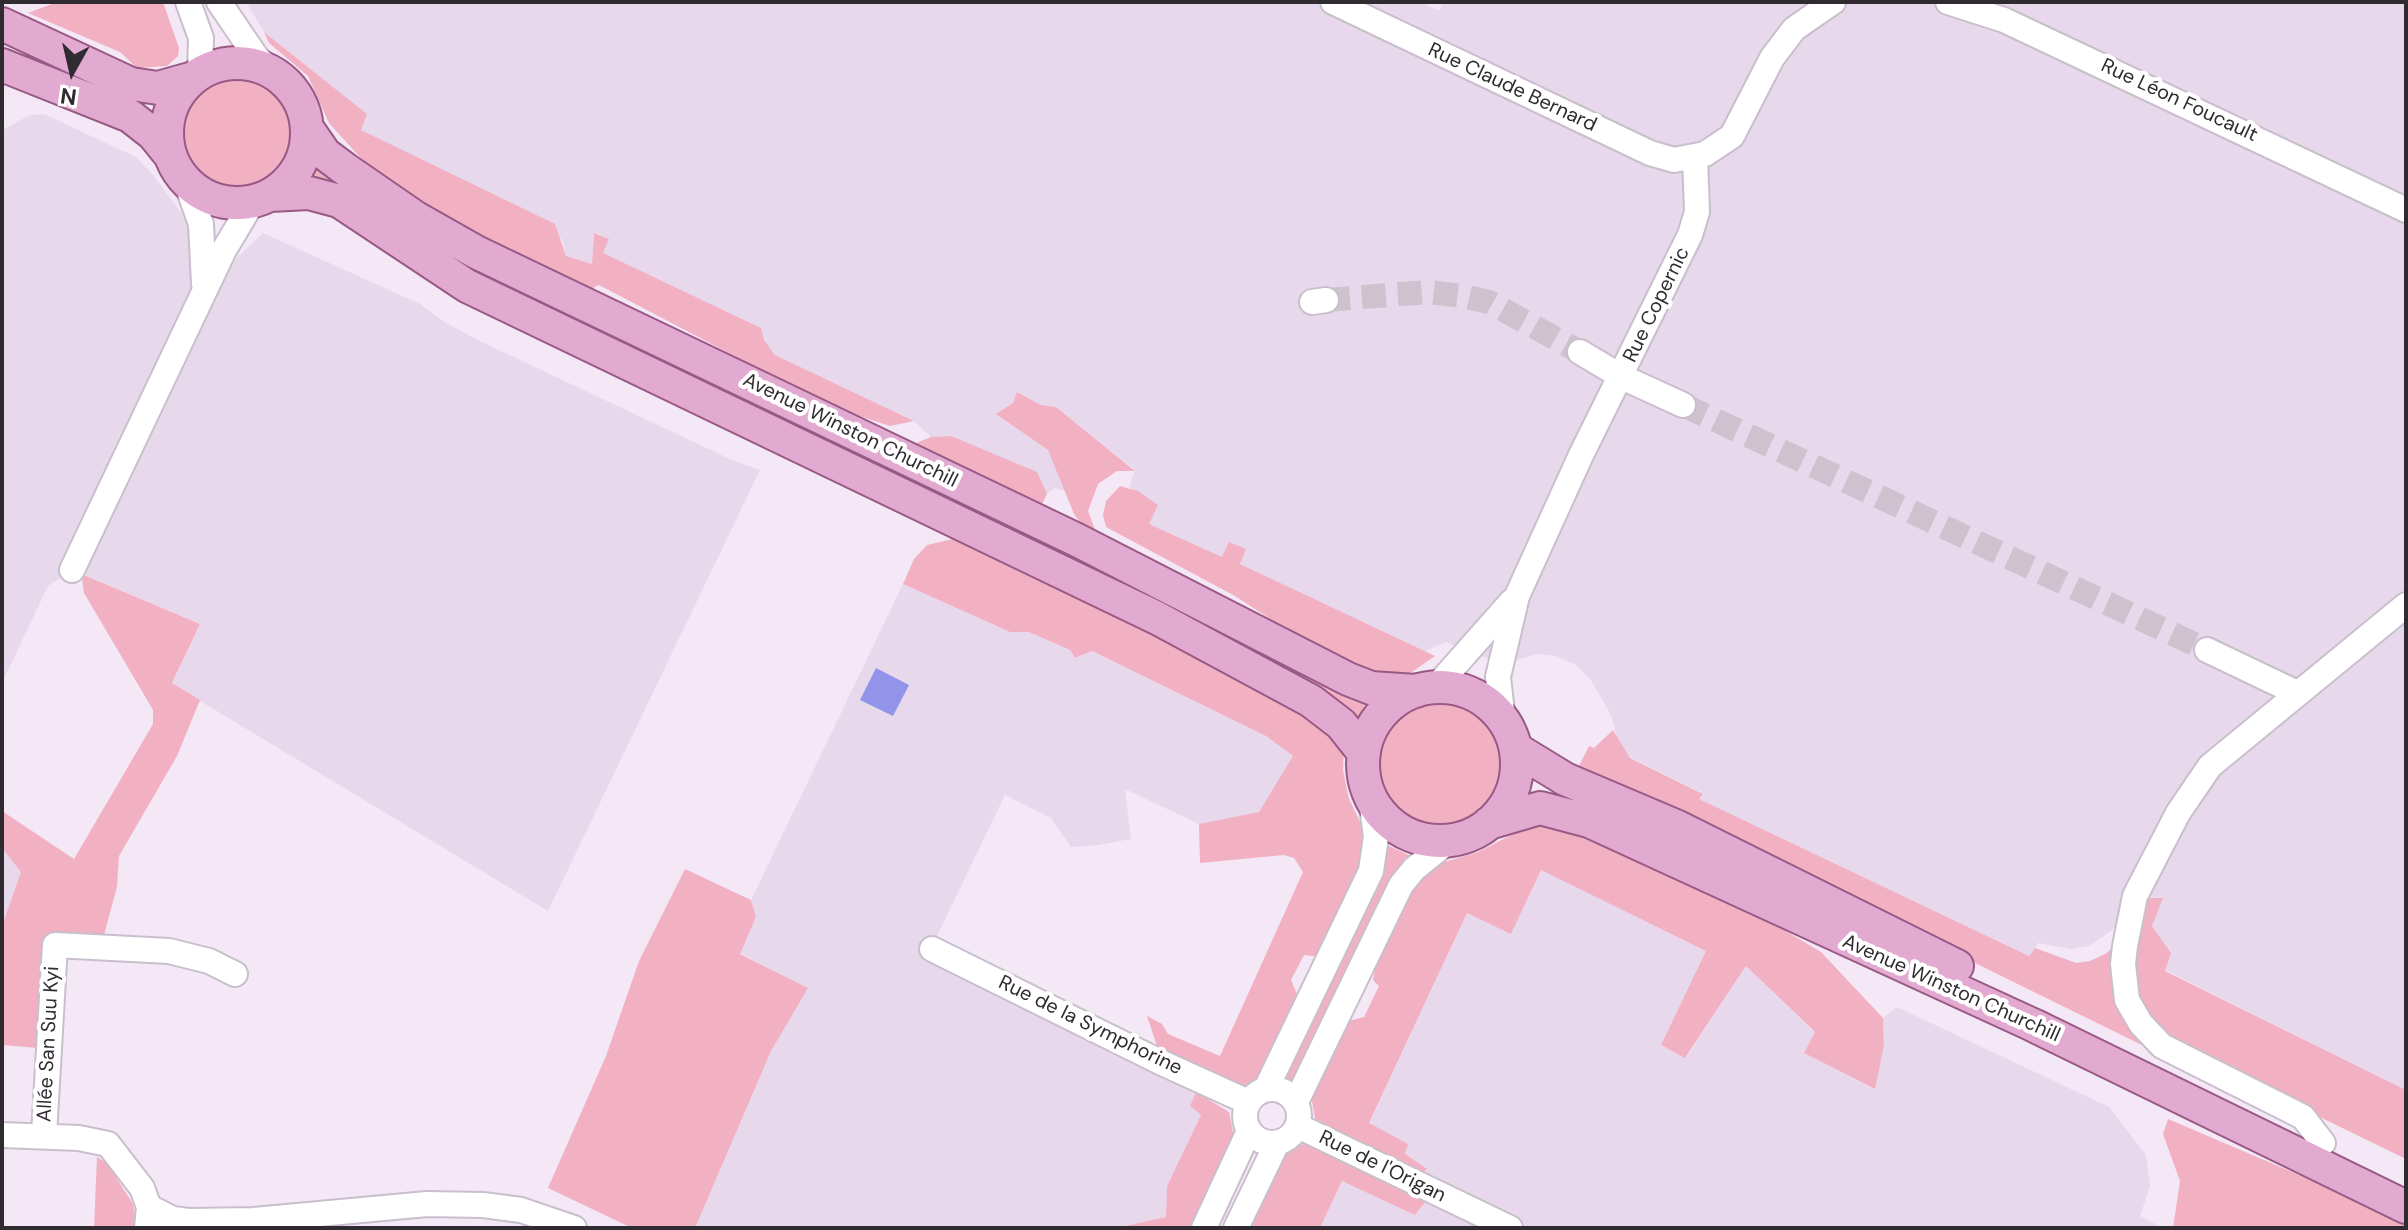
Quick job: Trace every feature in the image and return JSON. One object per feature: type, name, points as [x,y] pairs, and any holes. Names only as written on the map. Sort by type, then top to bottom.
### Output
[{"type":"main road","points":[[2,24],[131,84],[158,88],[235,62],[261,67],[277,75],[296,94],[307,128],[301,163],[284,185],[264,197],[224,202],[200,193],[153,134],[130,116],[2,65]]},
{"type":"main road","points":[[178,169],[166,128],[170,110],[195,76]]},
{"type":"main road","name":"Avenue Winston Churchill","points":[[307,128],[332,159],[416,218],[476,252],[1063,533],[1348,679],[1371,688],[1425,689]]},
{"type":"main road","name":"Avenue Winston Churchill","points":[[264,197],[309,193],[339,201],[467,286],[1157,618],[1311,701],[1341,724],[1364,753]]},
{"type":"main road","points":[[1425,689],[1467,693],[1485,702],[1510,735],[1513,787],[1505,804],[1489,823],[1470,834],[1450,840],[1426,839],[1404,832],[1385,818],[1371,799],[1364,777],[1364,753],[1370,732],[1381,715],[1425,689]]},
{"type":"main road","name":"Avenue Winston Churchill","points":[[1510,735],[1565,779],[1678,827],[2406,1184]]},
{"type":"main road","name":"Avenue Winston Churchill","points":[[1489,823],[1540,808],[1563,811],[1589,821],[1994,1007],[2406,1207]]},
{"type":"street","points":[[188,2],[201,38],[195,76]]},
{"type":"street","points":[[219,2],[250,50],[277,75]]},
{"type":"street","name":"Rue Claude Bernard","points":[[1333,2],[1650,153],[1674,160],[1695,157]]},
{"type":"street","points":[[1794,29],[1802,2]]},
{"type":"street","points":[[1695,157],[1724,143],[1739,127],[1772,58],[1794,29],[1833,2]]},
{"type":"street","name":"Rue Léon Foucault","points":[[1948,2],[2018,26],[2406,210]]},
{"type":"street","name":"Rue Copernic","points":[[1517,596],[1581,455],[1622,377],[1694,223],[1698,199],[1695,157]]},
{"type":"street","points":[[178,169],[198,208],[204,237],[204,290]]},
{"type":"street","points":[[72,570],[232,233],[264,197]]},
{"type":"street","points":[[1580,352],[1622,377],[1683,405]]},
{"type":"street","points":[[1425,689],[1517,596]]},
{"type":"street","points":[[1510,735],[1498,677],[1517,596]]},
{"type":"street","points":[[2323,1143],[2303,1117],[2162,1046],[2141,1024],[2127,1000],[2123,964],[2135,896],[2194,786],[2210,766],[2406,605]]},
{"type":"street","points":[[2207,650],[2297,693]]},
{"type":"street","points":[[1204,1228],[1249,1131],[1245,1112],[1257,1096],[1371,871],[1376,837],[1371,799]]},
{"type":"street","points":[[1249,1131],[1263,1142],[1277,1143],[1292,1135],[1297,1114],[1401,885],[1414,869],[1450,840]]},
{"type":"street","name":"Allée San Suu Kyi","points":[[44,1135],[55,945],[169,951],[209,961],[235,974]]},
{"type":"street","name":"Rue de la Symphorine","points":[[932,949],[1160,1062],[1257,1096]]},
{"type":"street","points":[[1257,1096],[1283,1091],[1297,1114]]},
{"type":"street","name":"Rue de l'Origan","points":[[1297,1114],[1510,1228]]},
{"type":"street","points":[[2,1135],[44,1135],[108,1144],[135,1176],[155,1221],[254,1220],[450,1204],[521,1210],[574,1228]]},
{"type":"street","points":[[1236,1228],[1277,1143]]},
{"type":"shaded area","points":[[57,2],[163,2],[179,48],[178,56],[167,66],[137,68],[120,52],[28,13]]},
{"type":"shaded area","points":[[246,2],[1421,2],[1439,11],[1443,2],[2406,2],[2406,1090],[2165,970],[2171,953],[2152,926],[2162,898],[2135,897],[2115,928],[2089,946],[2071,949],[2038,943],[2029,956],[1698,799],[1702,793],[1630,757],[1618,742],[1611,715],[1591,680],[1576,665],[1556,656],[1537,654],[1517,660],[1513,669],[1446,642],[1423,652],[1240,564],[1246,549],[1222,557],[1149,524],[1146,497],[1129,487],[1135,470],[1056,407],[1041,405],[1017,392],[1013,403],[997,414],[1048,450],[1066,491],[1054,488],[1047,494],[1042,487],[951,436],[931,437],[914,421],[775,355],[764,340],[761,328],[602,253],[608,238],[594,233],[592,264],[566,256],[562,239],[361,130],[367,114],[264,32]]},
{"type":"shaded area","points":[[264,32],[367,114],[361,130],[555,224],[566,256],[592,264],[594,233],[609,239],[603,253],[761,328],[764,340],[775,355],[914,421],[890,426],[811,400],[599,285],[594,287],[591,295],[493,248],[376,175],[329,123],[308,76],[269,43]]},
{"type":"shaded area","points":[[236,77],[258,81],[277,93],[289,112],[293,134],[289,156],[277,175],[258,187],[236,191],[214,187],[195,175],[183,156],[179,134],[183,112],[195,93],[214,81]]},
{"type":"shaded area","points":[[44,114],[136,157],[153,175],[186,219],[194,261],[204,289],[263,233],[420,304],[446,323],[482,342],[734,461],[760,470],[548,911],[172,684],[200,624],[73,570],[48,586],[2,683],[2,130],[30,115]]},
{"type":"shaded area","points":[[316,159],[897,468],[1364,700],[1357,720],[484,281],[331,185],[307,178]]},
{"type":"shaded area","points":[[1017,392],[1041,405],[1056,407],[1135,471],[1117,471],[1098,484],[1088,511],[1097,535],[1084,528],[1074,514],[1048,450],[996,414],[1013,403]]},
{"type":"shaded area","points":[[951,436],[1037,472],[1047,494],[1042,504],[1032,505],[909,446],[931,437]]},
{"type":"shaded area","points":[[1120,486],[1138,491],[1158,505],[1149,524],[1222,557],[1229,542],[1246,549],[1240,564],[1435,656],[1409,674],[1380,676],[1329,657],[1235,596],[1106,527],[1103,515],[1106,501]]},
{"type":"shaded area","points":[[961,537],[1028,563],[1320,719],[1344,746],[1343,770],[1349,799],[1364,830],[1369,858],[1320,957],[1304,955],[1291,980],[1299,999],[1264,1072],[1248,1084],[1234,1087],[1158,1049],[1147,1016],[1162,1024],[1168,1034],[1220,1056],[1303,872],[1294,858],[1284,855],[1200,863],[1199,824],[1259,812],[1293,756],[1266,736],[1092,651],[1075,658],[1070,650],[1029,632],[1010,632],[903,584],[914,559],[927,545]]},
{"type":"shaded area","points":[[72,570],[200,624],[172,683],[200,700],[177,756],[119,856],[117,887],[101,946],[55,945],[50,1049],[2,1045],[2,926],[21,872],[2,848],[2,811],[74,859],[153,724],[153,710],[84,593],[82,577]]},
{"type":"shaded area","points":[[903,584],[1010,632],[1029,632],[1070,650],[1075,658],[1092,651],[1266,736],[1294,757],[1259,812],[1199,824],[1125,789],[1131,839],[1098,845],[1071,847],[1051,818],[1005,795],[935,940],[1201,1081],[1190,1106],[1201,1115],[1167,1186],[1166,1217],[1116,1228],[695,1228],[771,1051],[807,988],[740,953],[756,917],[751,900]]},
{"type":"shaded area","points":[[1441,703],[1465,708],[1485,721],[1498,741],[1503,765],[1498,789],[1485,809],[1465,822],[1441,827],[1417,822],[1397,809],[1384,789],[1379,765],[1384,741],[1397,721],[1417,708]]},
{"type":"shaded area","points":[[1613,730],[1630,758],[1703,794],[1699,799],[2029,956],[2035,948],[2076,963],[2090,961],[2107,953],[2120,940],[2152,1050],[1578,768],[1589,746],[1594,748]]},
{"type":"shaded area","points":[[1533,824],[1571,826],[1750,910],[1821,952],[1883,1018],[1884,1045],[1875,1089],[1804,1053],[1815,1032],[1746,966],[1685,1058],[1661,1045],[1706,951],[1541,870],[1511,934],[1467,913],[1369,1123],[1408,1144],[1405,1154],[1427,1169],[1421,1174],[1316,1124],[1311,1095],[1345,1022],[1364,1017],[1379,986],[1373,980],[1376,963],[1413,887],[1428,867],[1478,852]]},
{"type":"shaded area","points":[[1387,845],[1413,857],[1293,1085],[1283,1078],[1381,872]]},
{"type":"shaded area","points":[[2,848],[22,872],[2,926]]},
{"type":"shaded area","points":[[685,869],[751,900],[756,917],[740,954],[808,988],[771,1051],[695,1228],[632,1228],[548,1188],[606,1056],[639,961]]},
{"type":"shaded area","points":[[1541,870],[1707,951],[1661,1045],[1686,1058],[1746,966],[1815,1033],[1804,1053],[1874,1089],[1884,1045],[1883,1018],[1897,1007],[2109,1107],[2146,1155],[2150,1186],[2140,1216],[2163,1228],[1320,1228],[1342,1181],[1366,1191],[1424,1202],[1404,1154],[1407,1144],[1369,1124],[1467,913],[1511,933]]},
{"type":"shaded area","points":[[2146,898],[2163,898],[2152,926],[2171,953],[2165,971],[2406,1090],[2406,1159],[2174,1046],[2141,1005],[2131,974]]},
{"type":"shaded area","points":[[1196,1092],[1229,1112],[1234,1137],[1190,1228],[1116,1228],[1166,1217],[1167,1186],[1201,1115],[1190,1106]]},
{"type":"shaded area","points":[[2168,1119],[2346,1195],[2406,1224],[2406,1228],[2173,1228],[2180,1181],[2163,1134]]},
{"type":"shaded area","points":[[1307,1143],[1385,1179],[1425,1202],[1415,1215],[1342,1181],[1320,1228],[1250,1228],[1282,1157],[1294,1147]]},
{"type":"shaded area","points":[[97,1157],[107,1163],[133,1204],[134,1228],[94,1228]]},
{"type":"water","points":[[876,668],[909,685],[893,716],[860,700]]},
{"type":"tunnel","points":[[1326,300],[1427,292],[1463,296],[1489,302],[1580,352]]},
{"type":"tunnel","points":[[1683,405],[2207,650]]}]
